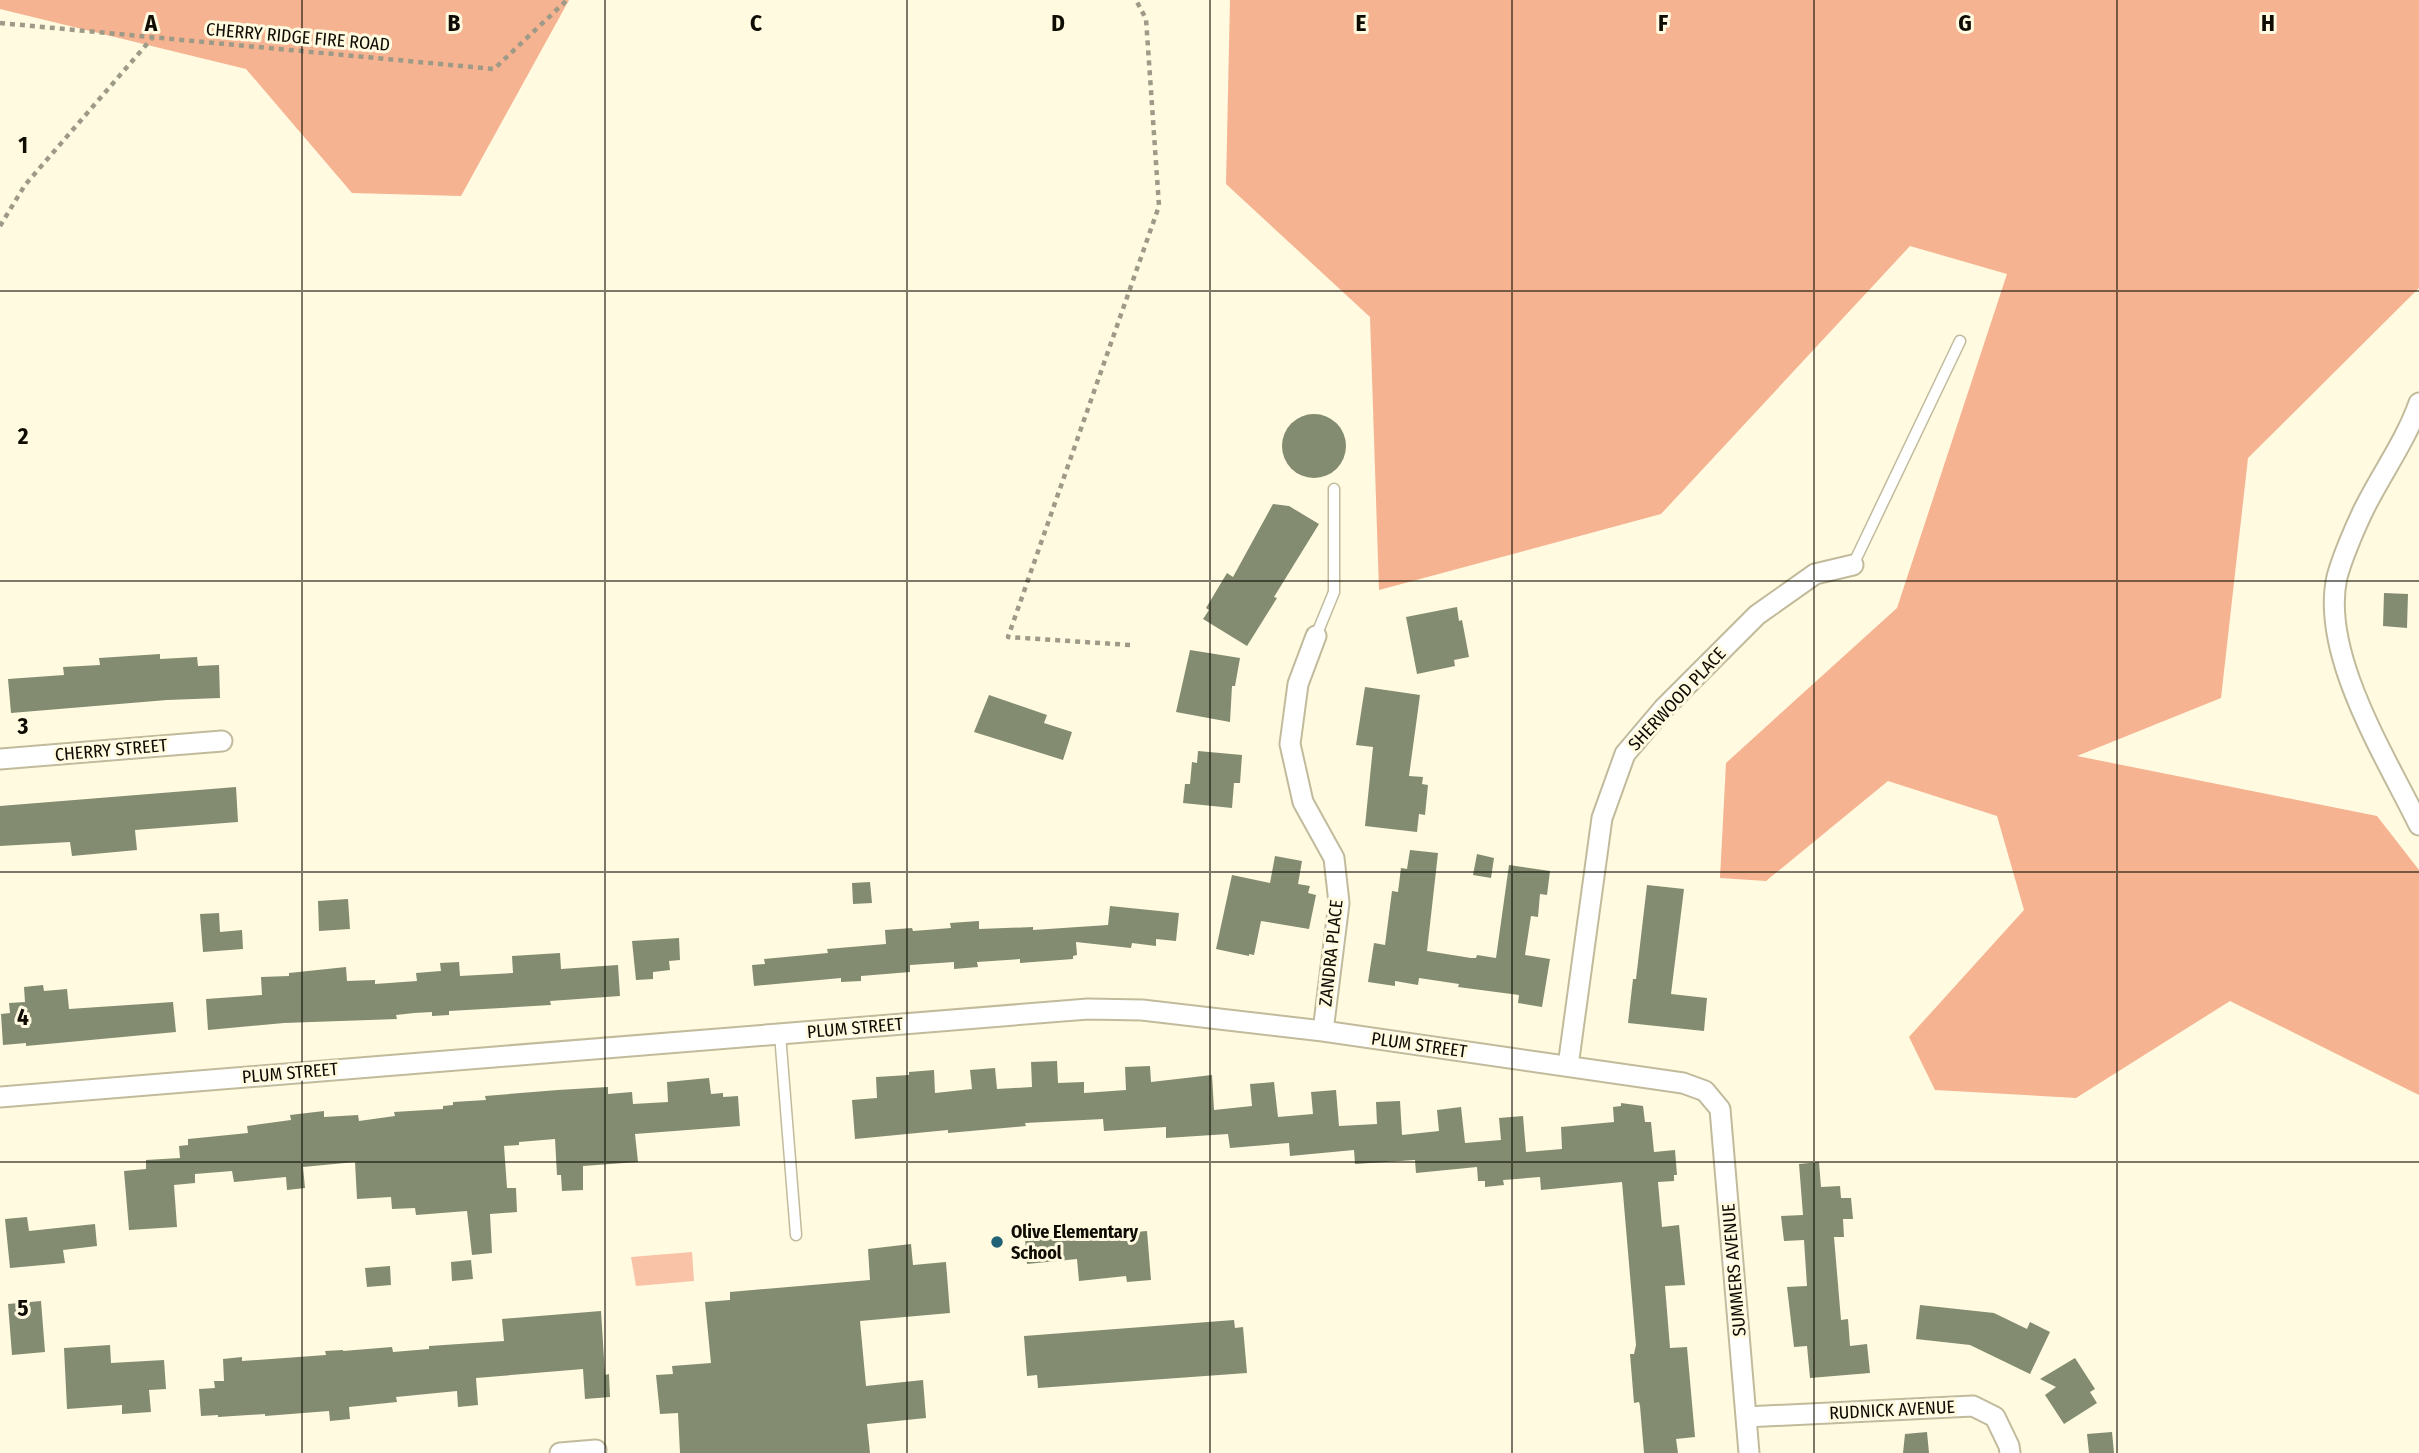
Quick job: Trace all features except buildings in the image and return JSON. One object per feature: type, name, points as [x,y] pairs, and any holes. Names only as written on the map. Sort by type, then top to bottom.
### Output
[{"type":"street","points":[[2419,403],[2364,509],[2337,576],[2334,614],[2341,655],[2362,710],[2419,825]]},
{"type":"street","name":"SHERWOOD PLACE","points":[[1568,1066],[1602,818],[1625,754],[1664,708],[1757,615],[1815,574],[1853,565]]},
{"type":"street","name":"ZANDRA PLACE","points":[[1316,636],[1298,684],[1290,744],[1303,802],[1334,858],[1339,903],[1323,1031]]},
{"type":"street","name":"CHERRY STREET","points":[[0,759],[222,741]]},
{"type":"street","name":"PLUM STREET","points":[[0,1097],[1088,1009],[1142,1010],[1323,1031],[1683,1083],[1705,1091]]},
{"type":"street","name":"SUMMERS AVENUE","points":[[1705,1091],[1720,1108],[1749,1453]]},
{"type":"street","name":"RUDNICK AVENUE","points":[[1746,1417],[1973,1406],[1995,1418],[2010,1453]]},
{"type":"street","points":[[560,1453],[596,1450]]},
{"type":"lane","points":[[1853,565],[1960,341]]},
{"type":"lane","points":[[1316,636],[1334,592],[1334,489]]},
{"type":"lane","points":[[780,1034],[796,1235]]},
{"type":"path","name":"CHERRY RIDGE FIRE ROAD","points":[[0,23],[494,69],[567,0]]},
{"type":"path","points":[[1130,645],[1008,637],[1159,206],[1146,19],[1136,0]]},
{"type":"path","points":[[0,226],[25,185],[153,37]]},
{"type":"shaded area","points":[[0,0],[569,0],[461,196],[352,193],[246,69],[0,9]]},
{"type":"shaded area","points":[[1230,0],[2419,0],[2419,288],[2248,458],[2221,698],[2077,756],[2377,816],[2419,870],[2419,1095],[2230,1001],[2076,1098],[1935,1090],[1909,1037],[2024,910],[1997,816],[1888,781],[1766,881],[1720,878],[1726,763],[1897,608],[2007,274],[1910,246],[1661,514],[1379,590],[1370,317],[1226,184]]},
{"type":"shaded area","points":[[692,1252],[694,1281],[636,1286],[631,1257]]},
{"type":"place","name":"Olive Elementary School","points":[[997,1242]]}]
